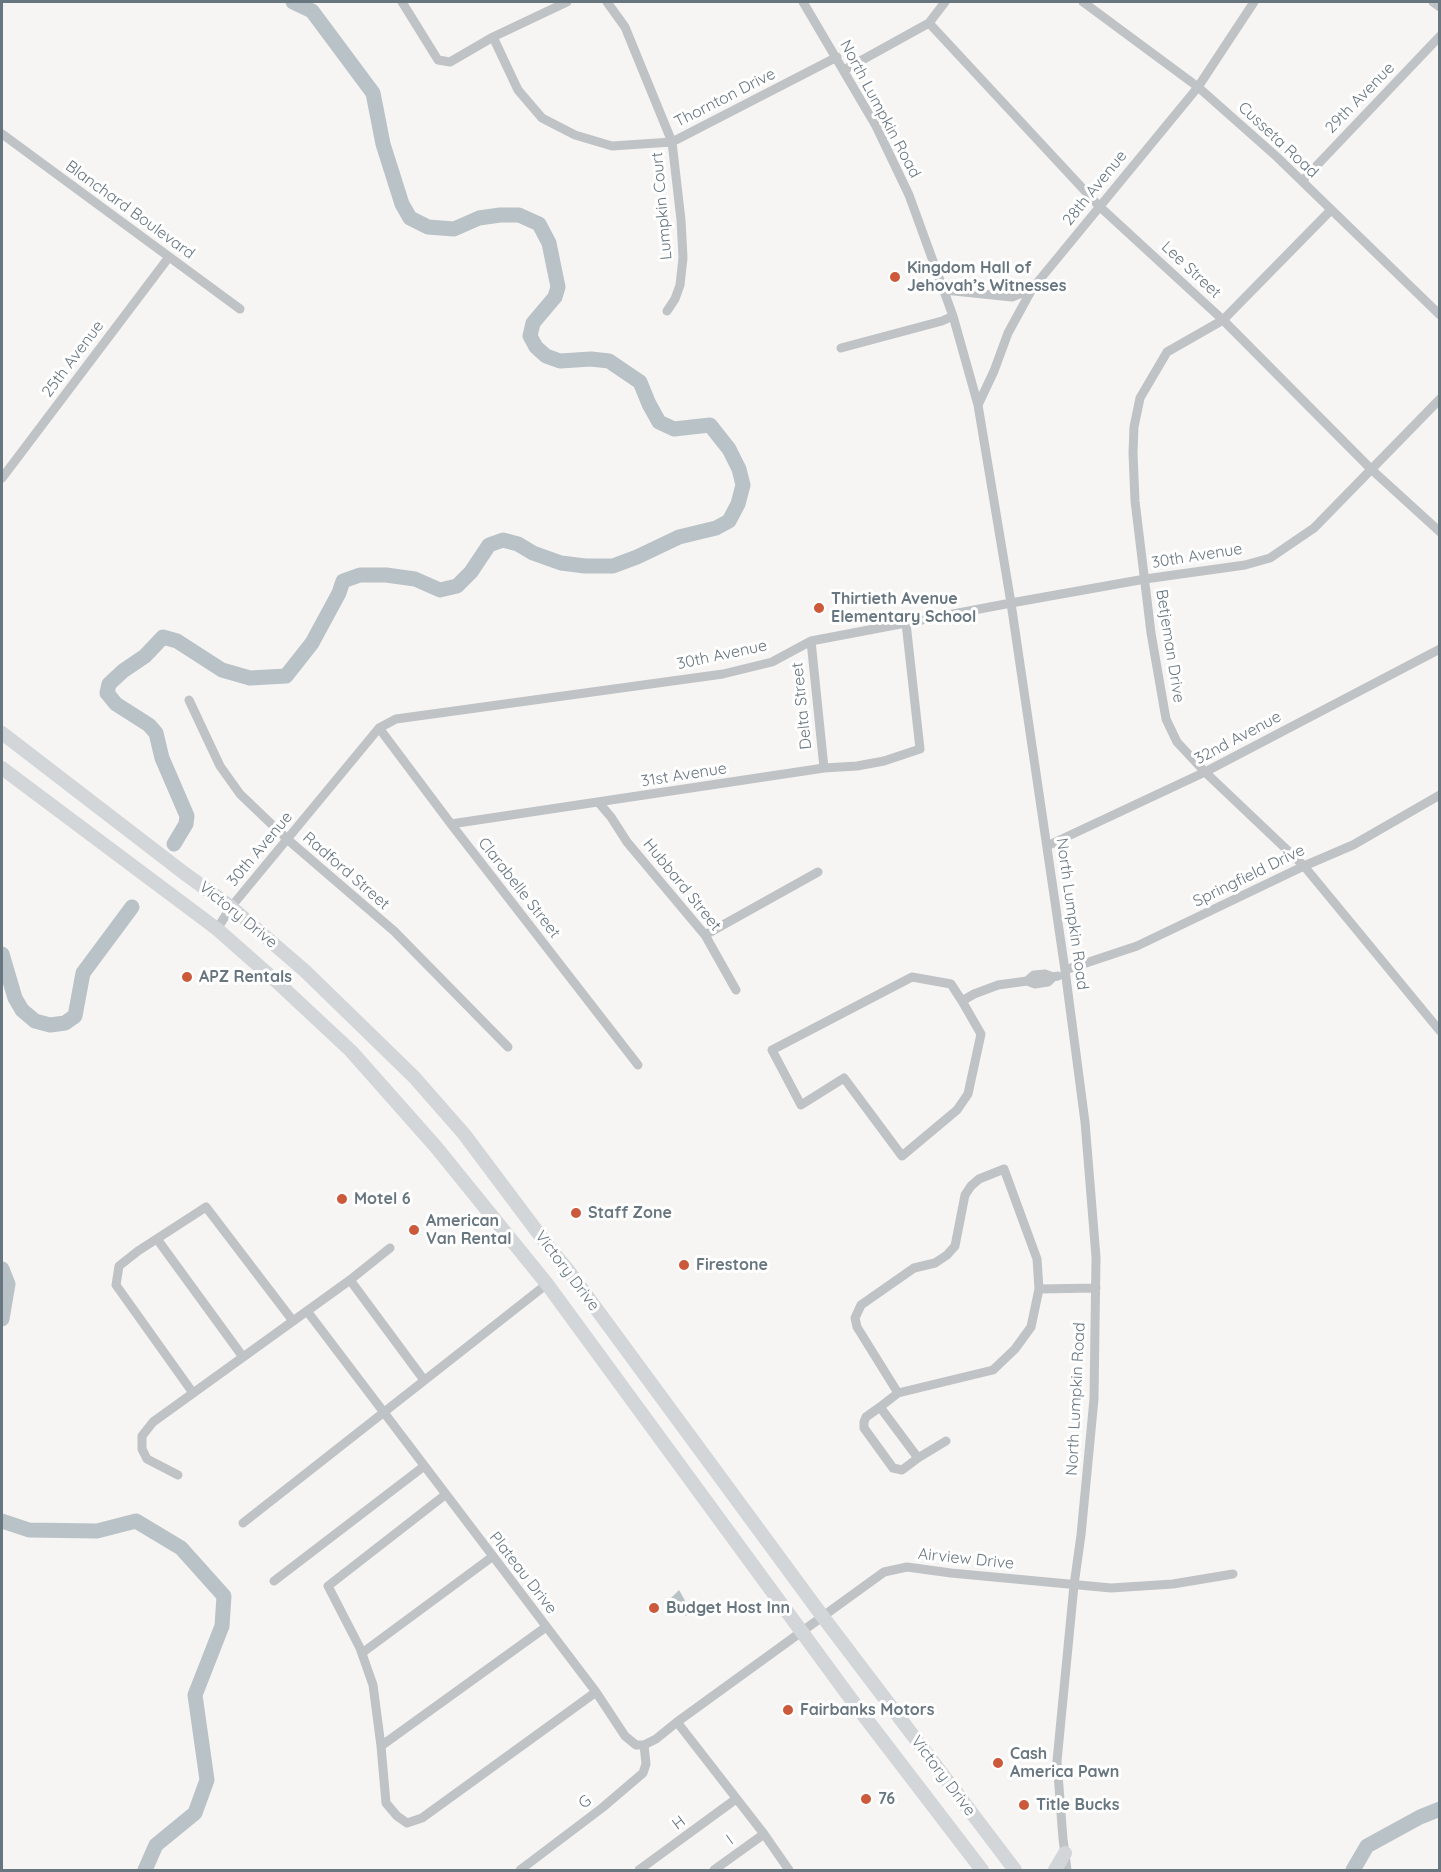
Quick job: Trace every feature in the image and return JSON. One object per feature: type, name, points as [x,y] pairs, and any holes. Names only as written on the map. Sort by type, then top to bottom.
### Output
[{"type":"highway","name":"Victory Drive","points":[[2,733],[231,907],[305,970],[414,1077],[464,1134],[567,1269],[823,1617],[1015,1870]]},
{"type":"highway","name":"Victory Drive","points":[[2,768],[217,929],[351,1051],[436,1147],[547,1284],[802,1633],[982,1870]]},
{"type":"highway","points":[[547,1284],[567,1269]]},
{"type":"highway","points":[[1055,1870],[1065,1853]]},
{"type":"street","points":[[402,2],[438,60],[450,62],[493,37],[567,2]]},
{"type":"street","name":"Lumpkin Court","points":[[607,2],[625,27],[672,142],[681,220],[682,258],[680,285],[667,311]]},
{"type":"street","name":"North Lumpkin Road","points":[[803,2],[876,126],[909,195],[953,316],[978,405],[1011,603],[1065,973],[1085,1122],[1096,1257],[1094,1399],[1057,1761],[1067,1870]]},
{"type":"street","points":[[844,70],[929,23],[945,2]]},
{"type":"street","name":"Cusseta Road","points":[[1083,2],[1198,87],[1277,157],[1440,315]]},
{"type":"street","name":"28th Avenue","points":[[978,405],[1008,333],[1032,289],[1198,87],[1254,2]]},
{"type":"street","points":[[1433,2],[1440,8]]},
{"type":"street","name":"Lee Street","points":[[929,23],[1099,206],[1222,320],[1372,470],[1440,532]]},
{"type":"street","name":"29th Avenue","points":[[1302,181],[1440,36]]},
{"type":"street","name":"Thornton Drive","points":[[493,37],[518,90],[542,118],[575,135],[612,146],[672,142],[837,57]]},
{"type":"street","name":"Blanchard Boulevard","points":[[2,134],[240,309]]},
{"type":"street","name":"Betjeman Drive","points":[[1331,210],[1222,320],[1167,352],[1140,399],[1134,427],[1132,453],[1135,501],[1151,633],[1166,719],[1177,742],[1205,772],[1304,866],[1440,1031]]},
{"type":"street","name":"25th Avenue","points":[[2,478],[169,257]]},
{"type":"street","points":[[944,290],[1012,297],[1032,289]]},
{"type":"street","points":[[841,348],[953,316]]},
{"type":"street","name":"30th Avenue","points":[[217,929],[231,907],[379,728],[396,719],[723,674],[771,662],[811,641],[1145,579],[1245,565],[1270,558],[1314,528],[1440,399]]},
{"type":"street","name":"31st Avenue","points":[[451,824],[824,768],[857,766],[920,749],[906,623]]},
{"type":"street","name":"Delta Street","points":[[811,641],[824,768]]},
{"type":"street","name":"32nd Avenue","points":[[1047,846],[1205,772],[1440,649]]},
{"type":"street","name":"Radford Street","points":[[189,700],[220,766],[240,794],[287,839],[394,931],[508,1047]]},
{"type":"street","name":"Clarabelle Street","points":[[379,728],[638,1065]]},
{"type":"street","name":"Springfield Drive","points":[[962,1001],[998,985],[1027,981],[1034,975],[1045,974],[1053,977],[1137,946],[1353,845],[1440,795]]},
{"type":"street","name":"Hubbard Street","points":[[599,803],[627,842],[705,935],[736,990]]},
{"type":"street","points":[[705,935],[818,872]]},
{"type":"street","points":[[912,977],[951,984],[962,1001],[981,1034],[968,1094],[957,1110],[902,1156],[844,1078],[801,1105],[772,1050],[912,977]]},
{"type":"street","points":[[898,1393],[857,1327],[855,1318],[858,1310],[861,1305],[914,1268],[935,1263],[947,1255],[955,1246],[965,1195],[979,1179],[1004,1169],[1037,1259],[1039,1289],[1031,1327],[1015,1349],[993,1370],[898,1393],[864,1422],[864,1428],[893,1468],[902,1470],[946,1442]]},
{"type":"street","points":[[193,1393],[116,1285],[119,1266],[138,1251],[206,1207],[293,1321]]},
{"type":"street","points":[[157,1239],[243,1357]]},
{"type":"street","points":[[178,1475],[147,1459],[142,1449],[142,1436],[153,1422],[350,1280],[390,1248]]},
{"type":"street","points":[[350,1280],[424,1380]]},
{"type":"street","points":[[243,1523],[547,1284]]},
{"type":"street","points":[[1039,1289],[1096,1288]]},
{"type":"street","name":"Plateau Drive","points":[[307,1311],[423,1467],[596,1692],[625,1736],[636,1744],[644,1745]]},
{"type":"street","points":[[880,1407],[918,1458]]},
{"type":"street","points":[[274,1581],[423,1467]]},
{"type":"street","points":[[445,1495],[328,1586],[362,1653],[373,1685],[386,1803],[397,1816],[407,1823],[422,1818],[596,1692]]},
{"type":"street","points":[[362,1653],[492,1557]]},
{"type":"street","name":"Airview Drive","points":[[644,1745],[656,1739],[884,1572],[907,1567],[951,1574],[1111,1588],[1173,1584],[1233,1574]]},
{"type":"street","points":[[381,1746],[546,1627]]},
{"type":"street","points":[[677,1722],[764,1834],[786,1869]]},
{"type":"street","name":"G","points":[[520,1870],[602,1808],[643,1773],[646,1764],[644,1745]]},
{"type":"street","name":"H","points":[[639,1870],[736,1799]]},
{"type":"street","name":"I","points":[[714,1870],[764,1834]]},
{"type":"shaded area","points":[[679,1590],[691,1611],[686,1616],[669,1600]]},
{"type":"waterway","points":[[174,844],[186,824],[187,816],[162,758],[156,733],[149,725],[116,704],[107,693],[109,684],[145,656],[163,637],[177,641],[222,670],[250,678],[286,676],[312,643],[343,581],[360,575],[386,575],[415,579],[440,590],[457,586],[471,572],[489,545],[503,540],[518,544],[533,553],[561,563],[613,566],[679,537],[716,528],[729,521],[738,504],[743,485],[739,469],[729,449],[710,425],[674,429],[659,422],[640,382],[609,361],[591,359],[560,361],[546,356],[536,347],[530,336],[533,323],[555,297],[558,287],[549,243],[539,224],[519,215],[500,215],[479,218],[454,229],[428,227],[410,218],[402,204],[383,144],[373,93],[312,11],[293,2]]},
{"type":"waterway","points":[[2,954],[15,998],[22,1010],[35,1021],[50,1025],[65,1023],[75,1016],[83,973],[132,907]]},
{"type":"waterway","points":[[2,1269],[8,1284],[2,1319]]},
{"type":"waterway","points":[[2,1521],[29,1530],[97,1531],[136,1521],[181,1548],[224,1596],[222,1626],[195,1695],[207,1780],[195,1813],[156,1845],[145,1870]]},
{"type":"waterway","points":[[1353,1870],[1367,1846],[1420,1817],[1440,1809]]},
{"type":"place","name":"Kingdom Hall of Jehovah’s Witnesses","points":[[895,277]]},
{"type":"place","name":"Thirtieth Avenue Elementary School","points":[[819,608]]},
{"type":"place","name":"APZ Rentals","points":[[187,977]]},
{"type":"place","name":"Motel 6","points":[[342,1199]]},
{"type":"place","name":"Staff Zone","points":[[576,1213]]},
{"type":"place","name":"American Van Rental","points":[[414,1230]]},
{"type":"place","name":"Firestone","points":[[684,1265]]},
{"type":"place","name":"Budget Host Inn","points":[[654,1608]]},
{"type":"place","name":"Fairbanks Motors","points":[[788,1710]]},
{"type":"place","name":"Cash America Pawn","points":[[998,1763]]},
{"type":"place","name":"76","points":[[866,1799]]},
{"type":"place","name":"Title Bucks","points":[[1024,1805]]}]
